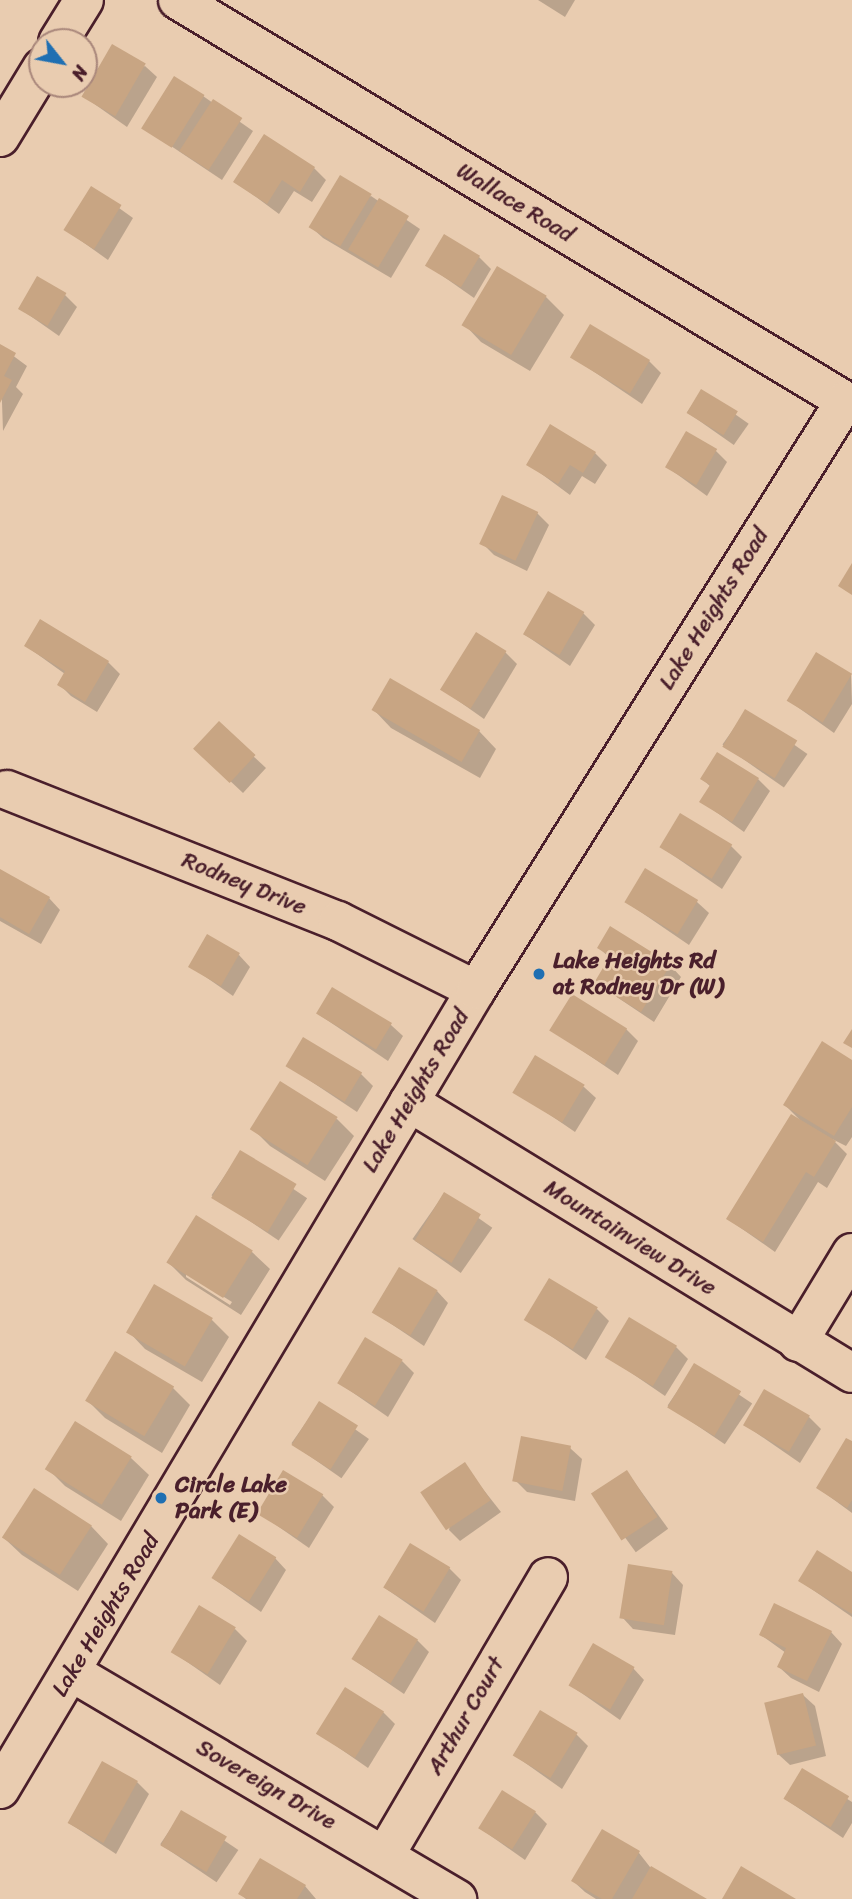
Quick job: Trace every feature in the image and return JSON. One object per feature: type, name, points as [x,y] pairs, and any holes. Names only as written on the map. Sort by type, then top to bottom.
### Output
[{"type":"street","points":[[66,28],[83,0]]},
{"type":"street","name":"Wallace Road","points":[[178,0],[848,403]]},
{"type":"street","points":[[0,137],[28,91]]},
{"type":"street","name":"Lake Heights Road","points":[[0,1789],[73,1673],[476,990],[848,403]]},
{"type":"street","name":"Rodney Drive","points":[[7,790],[338,920],[476,990]]},
{"type":"street","name":"Mountainview Drive","points":[[409,1102],[852,1373]]},
{"type":"street","points":[[798,1342],[852,1253]]},
{"type":"street","name":"Arthur Court","points":[[385,1855],[548,1577]]},
{"type":"street","name":"Sovereign Drive","points":[[73,1673],[457,1899]]},
{"type":"building","points":[[112,44],[146,63],[115,116],[84,98],[98,98],[98,68]]},
{"type":"building","points":[[174,76],[205,95],[172,148],[141,129]]},
{"type":"building","points":[[213,99],[242,118],[209,170],[179,151]]},
{"type":"building","points":[[264,134],[315,167],[300,192],[282,180],[267,204],[233,182]]},
{"type":"building","points":[[340,175],[372,194],[340,246],[309,227]]},
{"type":"building","points":[[91,186],[122,205],[94,249],[63,230]]},
{"type":"building","points":[[379,198],[409,216],[378,267],[348,249]]},
{"type":"building","points":[[444,234],[480,256],[461,287],[425,266]]},
{"type":"building","points":[[497,266],[547,296],[511,355],[461,325]]},
{"type":"building","points":[[37,276],[66,293],[47,326],[18,309]]},
{"type":"building","points":[[590,324],[650,360],[630,393],[570,357]]},
{"type":"building","points":[[0,344],[16,353],[4,376],[12,380],[0,403]]},
{"type":"building","points":[[701,389],[738,411],[723,435],[687,413]]},
{"type":"building","points":[[550,424],[596,452],[583,473],[570,465],[558,484],[526,465]]},
{"type":"building","points":[[686,431],[717,449],[696,485],[665,467]]},
{"type":"building","points":[[502,495],[538,512],[515,561],[479,544]]},
{"type":"building","points":[[852,563],[852,595],[838,586]]},
{"type":"building","points":[[548,591],[584,612],[559,655],[523,634]]},
{"type":"building","points":[[40,619],[109,661],[85,702],[57,685],[65,671],[24,646]]},
{"type":"building","points":[[476,632],[507,651],[470,709],[440,690]]},
{"type":"building","points":[[816,652],[852,674],[823,722],[787,701]]},
{"type":"building","points":[[390,678],[480,730],[462,762],[372,710]]},
{"type":"building","points":[[745,709],[797,740],[775,778],[722,747]]},
{"type":"building","points":[[219,721],[256,755],[230,783],[193,749]]},
{"type":"building","points":[[717,752],[759,778],[732,822],[699,802],[710,785],[700,779]]},
{"type":"building","points":[[680,813],[732,844],[712,879],[659,847]]},
{"type":"building","points":[[645,868],[698,900],[678,934],[624,902]]},
{"type":"building","points":[[0,869],[50,897],[29,934],[0,917]]},
{"type":"building","points":[[610,926],[671,964],[641,1012],[594,983],[610,956],[597,948]]},
{"type":"building","points":[[207,934],[240,953],[221,986],[188,967]]},
{"type":"building","points":[[332,987],[392,1023],[376,1050],[316,1014]]},
{"type":"building","points":[[572,994],[627,1028],[604,1065],[549,1030]]},
{"type":"building","points":[[852,1029],[852,1048],[843,1043]]},
{"type":"building","points":[[303,1037],[362,1073],[345,1102],[285,1066]]},
{"type":"building","points":[[822,1041],[852,1060],[852,1107],[834,1136],[783,1105]]},
{"type":"building","points":[[535,1055],[585,1085],[562,1123],[512,1093]]},
{"type":"building","points":[[280,1081],[338,1117],[307,1165],[250,1129]]},
{"type":"building","points":[[791,1114],[836,1141],[814,1177],[806,1172],[763,1242],[726,1219]]},
{"type":"building","points":[[240,1150],[297,1184],[268,1232],[211,1198]]},
{"type":"building","points":[[444,1192],[481,1214],[452,1263],[415,1241]]},
{"type":"building","points":[[196,1215],[253,1251],[223,1298],[166,1262]]},
{"type":"building","points":[[399,1267],[438,1290],[410,1336],[372,1312]]},
{"type":"building","points":[[549,1278],[598,1307],[573,1349],[524,1320]]},
{"type":"building","points":[[154,1284],[213,1318],[185,1366],[126,1332]]},
{"type":"building","points":[[629,1317],[677,1346],[653,1386],[605,1357]]},
{"type":"building","points":[[365,1337],[403,1360],[375,1406],[337,1383]]},
{"type":"building","points":[[115,1351],[174,1387],[144,1436],[85,1401]]},
{"type":"building","points":[[694,1363],[741,1391],[714,1436],[667,1408]]},
{"type":"building","points":[[764,1389],[810,1416],[789,1452],[743,1425]]},
{"type":"building","points":[[319,1401],[358,1425],[330,1469],[291,1445]]},
{"type":"building","points":[[75,1421],[132,1457],[102,1505],[45,1469]]},
{"type":"building","points":[[521,1436],[571,1446],[562,1491],[512,1481]]},
{"type":"building","points":[[846,1438],[852,1441],[852,1500],[847,1508],[816,1488]]},
{"type":"building","points":[[465,1462],[491,1500],[446,1530],[420,1492]]},
{"type":"building","points":[[283,1470],[323,1494],[297,1538],[257,1514]]},
{"type":"building","points":[[627,1470],[657,1517],[621,1540],[591,1493]]},
{"type":"building","points":[[34,1488],[92,1526],[60,1575],[2,1537]]},
{"type":"building","points":[[239,1534],[276,1557],[249,1601],[211,1578]]},
{"type":"building","points":[[410,1543],[450,1567],[424,1612],[383,1588]]},
{"type":"building","points":[[817,1550],[852,1572],[852,1614],[798,1581]]},
{"type":"building","points":[[628,1564],[672,1571],[664,1625],[619,1618]]},
{"type":"building","points":[[774,1603],[832,1631],[807,1681],[777,1667],[786,1648],[759,1635]]},
{"type":"building","points":[[199,1605],[236,1627],[208,1674],[171,1652]]},
{"type":"building","points":[[379,1615],[418,1639],[390,1683],[351,1659]]},
{"type":"building","points":[[593,1643],[635,1667],[610,1709],[568,1685]]},
{"type":"building","points":[[345,1687],[384,1711],[355,1758],[316,1734]]},
{"type":"building","points":[[803,1693],[816,1745],[777,1755],[764,1703]]},
{"type":"building","points":[[540,1710],[578,1733],[550,1778],[513,1755]]},
{"type":"building","points":[[102,1761],[138,1781],[103,1843],[68,1823]]},
{"type":"building","points":[[802,1768],[849,1796],[831,1827],[783,1799]]},
{"type":"building","points":[[502,1790],[536,1811],[512,1849],[478,1828]]},
{"type":"building","points":[[181,1810],[227,1836],[206,1872],[160,1846]]},
{"type":"building","points":[[602,1829],[640,1851],[612,1899],[602,1899],[571,1881]]},
{"type":"building","points":[[260,1858],[306,1885],[297,1899],[247,1899],[238,1894]]},
{"type":"building","points":[[651,1866],[707,1899],[632,1899]]},
{"type":"building","points":[[741,1866],[796,1899],[722,1899]]},
{"type":"place","name":"Lake Heights Rd at Rodney Dr (W)","points":[[539,974]]},
{"type":"place","name":"Circle Lake Park (E)","points":[[161,1498]]}]
